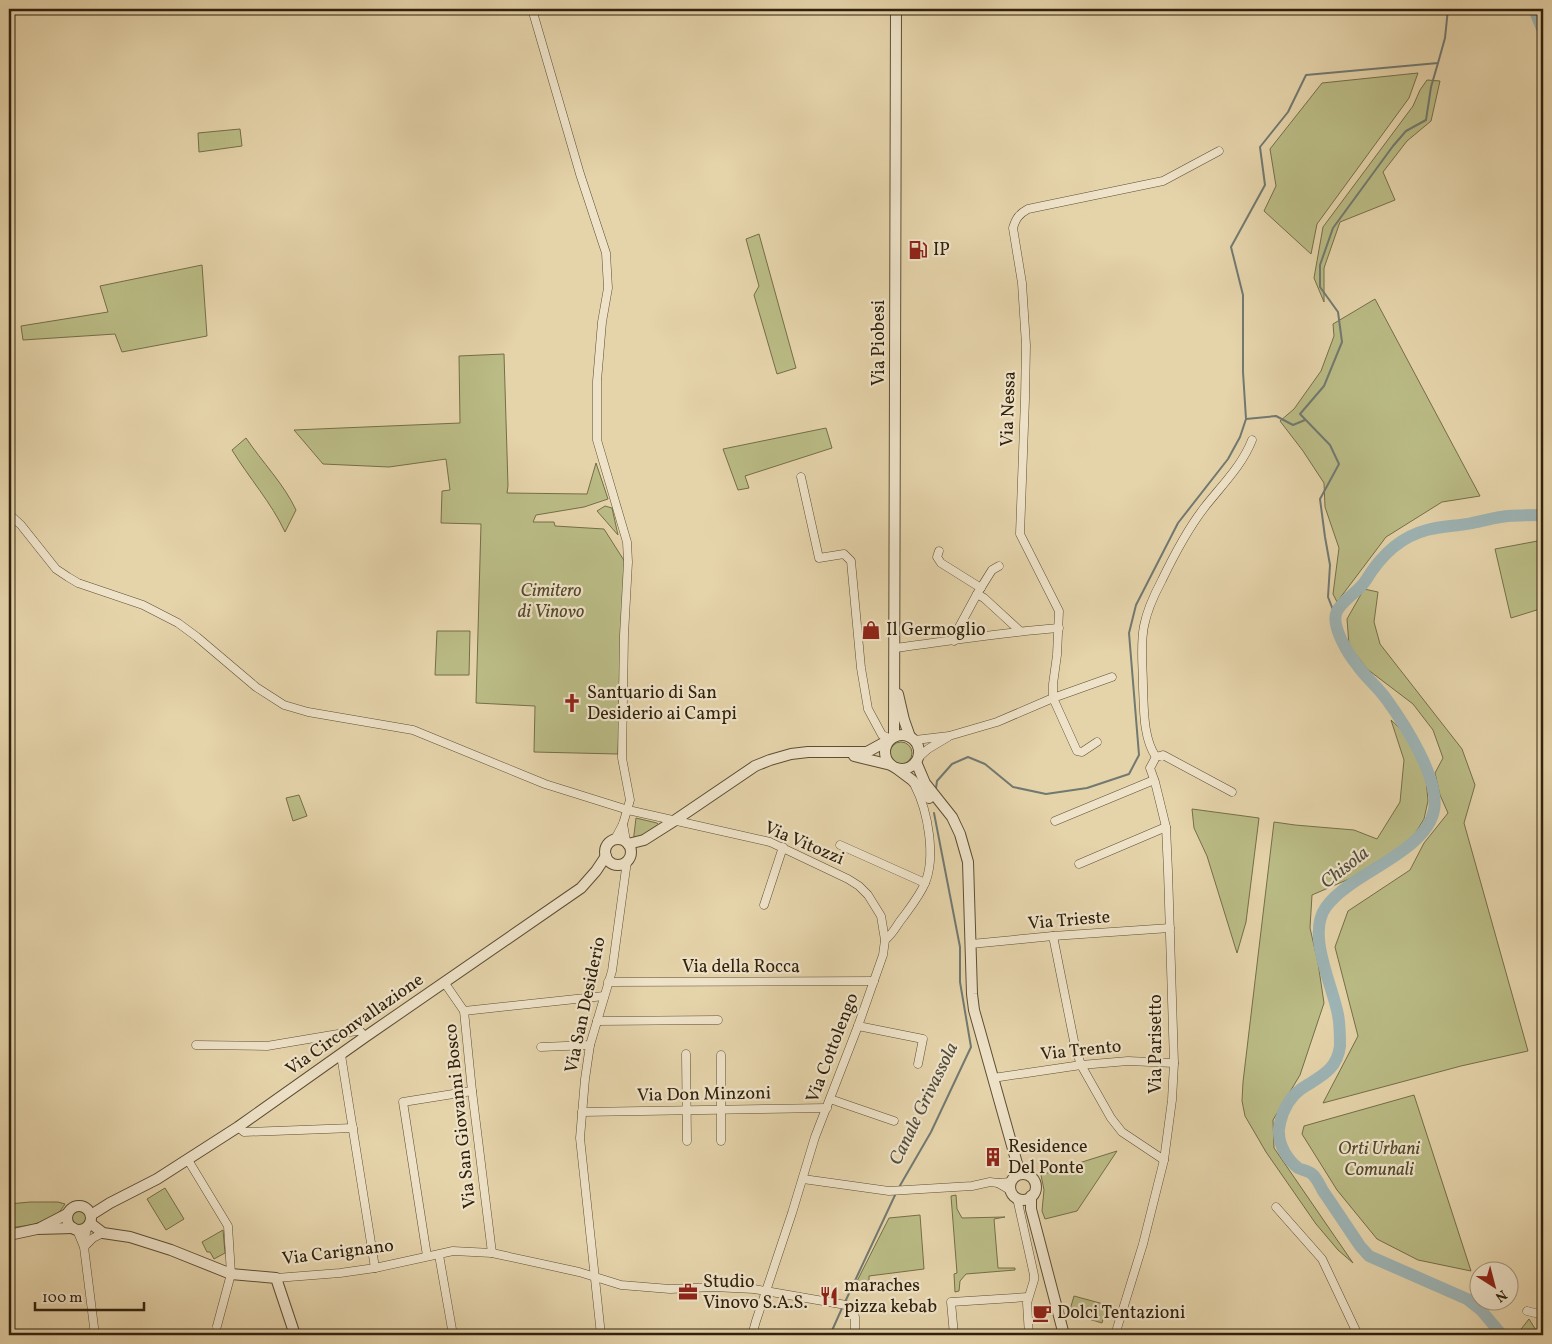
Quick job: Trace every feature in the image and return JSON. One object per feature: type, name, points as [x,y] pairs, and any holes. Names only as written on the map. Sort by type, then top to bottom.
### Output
[{"type":"street","points":[[532,9],[580,174],[606,253],[608,288],[602,322],[597,440],[627,542],[622,758],[630,800],[623,824],[615,839],[607,846],[622,856]]},
{"type":"street","name":"Via Piobesi","points":[[892,739],[895,678],[896,9]]},
{"type":"street","name":"Via Nessa","points":[[1053,698],[1052,684],[1057,655],[1059,611],[1020,534],[1026,400],[1026,345],[1022,283],[1013,228],[1015,220],[1019,214],[1028,209],[1163,181],[1219,151]]},
{"type":"street","points":[[1232,792],[1152,751],[1147,736],[1144,708],[1142,640],[1148,608],[1183,540],[1200,513],[1234,472],[1247,453],[1252,440]]},
{"type":"street","points":[[801,476],[819,558],[844,554],[851,561],[861,668],[868,710],[882,735],[892,739]]},
{"type":"street","name":"Via Vitozzi","points":[[9,514],[56,568],[78,583],[143,605],[178,623],[256,687],[284,705],[308,712],[413,730],[545,784],[628,810],[770,842],[859,886],[868,895],[881,916],[885,940]]},
{"type":"street","points":[[939,551],[937,557],[941,563],[979,591],[984,598],[1020,631]]},
{"type":"street","points":[[954,641],[957,631],[979,591],[992,570],[999,566]]},
{"type":"street","points":[[894,648],[1020,631],[1059,628]]},
{"type":"street","points":[[622,856],[755,766],[770,760],[791,754],[808,752],[867,752],[892,739],[905,735],[913,738],[949,736],[1002,720],[1053,698],[1112,677]]},
{"type":"street","name":"Via Piobesi","points":[[895,678],[904,720],[913,738]]},
{"type":"street","points":[[1053,698],[1077,751],[1082,752],[1098,742]]},
{"type":"street","points":[[841,753],[907,769],[928,749],[949,736]]},
{"type":"street","points":[[913,738],[919,749],[917,760],[925,783],[952,817],[960,834],[968,862],[974,1010],[1019,1185],[1034,1274],[1027,1303],[1029,1335]]},
{"type":"street","points":[[892,739],[886,745],[885,756],[894,767],[912,780],[960,834]]},
{"type":"street","name":"Via Parisetto","points":[[1115,1335],[1143,1244],[1164,1160],[1172,1100],[1174,1063],[1166,828],[1150,768],[1159,756]]},
{"type":"street","name":"Via Cottolengo","points":[[752,1335],[815,1137],[874,981],[883,955],[885,940],[895,931],[925,883],[930,855],[925,811],[912,780]]},
{"type":"street","points":[[1055,821],[1154,780]]},
{"type":"street","name":"Via San Desiderio","points":[[601,1335],[580,1138],[590,1045],[612,970],[623,824]]},
{"type":"street","points":[[1079,864],[1166,828]]},
{"type":"street","points":[[615,839],[622,856]]},
{"type":"street","points":[[840,845],[925,883]]},
{"type":"street","points":[[764,905],[782,847]]},
{"type":"street","name":"Via Circonvallazione","points":[[90,1221],[110,1203],[157,1179],[238,1127],[581,888],[596,872],[622,856]]},
{"type":"street","name":"Via Trieste","points":[[971,944],[1170,928]]},
{"type":"street","points":[[1053,936],[1075,1046],[1081,1065],[1111,1118],[1122,1132],[1164,1160]]},
{"type":"street","name":"Via della Rocca","points":[[608,982],[874,981]]},
{"type":"street","name":"Via San Giovanni Bosco","points":[[444,982],[464,1011],[492,1253]]},
{"type":"street","points":[[464,1011],[604,996]]},
{"type":"street","points":[[597,1021],[718,1020]]},
{"type":"street","points":[[858,1026],[924,1038],[918,1064]]},
{"type":"street","points":[[196,1045],[267,1046],[356,1031],[360,1031],[365,1037]]},
{"type":"street","points":[[541,1047],[590,1045]]},
{"type":"street","points":[[686,1054],[687,1141]]},
{"type":"street","points":[[341,1055],[375,1268]]},
{"type":"street","points":[[721,1055],[721,1142]]},
{"type":"street","name":"Via Trento","points":[[993,1078],[1128,1060],[1174,1063]]},
{"type":"street","points":[[427,1256],[403,1102],[472,1091]]},
{"type":"street","points":[[830,1099],[894,1121]]},
{"type":"street","name":"Via Don Minzoni","points":[[582,1112],[827,1108]]},
{"type":"street","points":[[238,1127],[244,1132],[353,1128]]},
{"type":"street","points":[[188,1160],[228,1226],[231,1274],[217,1326]]},
{"type":"street","points":[[803,1179],[897,1191],[972,1186],[990,1182],[1019,1185]]},
{"type":"street","points":[[1019,1185],[1031,1209],[1064,1335]]},
{"type":"street","name":"Via Circonvallazione","points":[[84,1206],[110,1203]]},
{"type":"street","points":[[37,1229],[67,1214],[72,1208],[80,1205],[87,1208],[90,1221],[86,1232],[84,1248],[95,1335]]},
{"type":"street","points":[[1276,1207],[1322,1259],[1358,1335]]},
{"type":"street","points":[[67,1214],[68,1222],[75,1229],[84,1248]]},
{"type":"street","points":[[9,1235],[37,1229],[85,1229],[90,1221]]},
{"type":"street","name":"Via Carignano","points":[[90,1221],[104,1233],[130,1237],[171,1250],[231,1274],[276,1278],[340,1273],[375,1268],[452,1251],[492,1253],[579,1272],[621,1285],[670,1289],[713,1287],[754,1289],[845,1305],[855,1317],[855,1335]]},
{"type":"street","points":[[84,1248],[93,1238],[104,1233]]},
{"type":"street","points":[[439,1254],[453,1335]]},
{"type":"street","points":[[276,1278],[294,1335]]},
{"type":"street","points":[[954,1335],[951,1302],[1028,1298]]},
{"type":"street","points":[[1527,1310],[1543,1315]]},
{"type":"green space","points":[[1418,73],[1409,98],[1317,224],[1311,254],[1264,211],[1276,186],[1270,149],[1322,83]]},
{"type":"green space","points":[[1427,80],[1440,81],[1431,121],[1407,141],[1383,172],[1395,200],[1340,222],[1324,268],[1324,302],[1314,278],[1323,227],[1413,106]]},
{"type":"green space","points":[[240,129],[242,146],[199,152],[198,133]]},
{"type":"green space","points":[[759,234],[796,368],[777,374],[754,295],[759,286],[746,239]]},
{"type":"green space","points":[[202,265],[207,336],[122,352],[115,334],[23,340],[21,326],[108,312],[100,286]]},
{"type":"green space","points":[[1375,299],[1480,496],[1442,502],[1386,537],[1337,602],[1333,594],[1339,548],[1325,507],[1324,483],[1280,421],[1294,409],[1321,371],[1334,336],[1333,324]]},
{"type":"green space","name":"Cimitero di Vinovo","points":[[504,354],[507,493],[587,494],[596,463],[608,499],[584,507],[536,515],[533,522],[554,522],[555,526],[604,529],[625,562],[618,754],[534,752],[535,706],[476,703],[481,524],[441,523],[442,491],[450,490],[446,459],[389,467],[323,464],[294,430],[460,423],[459,356]]},
{"type":"green space","points":[[826,428],[832,448],[745,476],[749,488],[738,490],[723,449]]},
{"type":"green space","points":[[246,438],[279,482],[296,510],[285,532],[273,510],[232,450]]},
{"type":"green space","points":[[605,506],[612,508],[618,535],[597,511]]},
{"type":"green space","points":[[1543,540],[1543,608],[1511,618],[1495,549]]},
{"type":"green space","points":[[1364,589],[1378,592],[1374,622],[1380,644],[1462,749],[1475,785],[1464,823],[1528,1051],[1461,1066],[1323,1103],[1358,1036],[1335,947],[1348,911],[1410,870],[1424,843],[1448,813],[1440,795],[1435,773],[1443,758],[1433,730],[1413,704],[1367,669],[1349,645],[1347,619]]},
{"type":"green space","points":[[437,631],[470,631],[469,675],[435,675]]},
{"type":"green space","points":[[1391,720],[1408,736],[1426,779],[1428,801],[1424,819],[1413,837],[1401,849],[1387,855],[1372,869],[1312,895],[1310,928],[1324,1003],[1300,1075],[1273,1120],[1274,1148],[1353,1263],[1338,1250],[1316,1224],[1266,1152],[1245,1116],[1242,1101],[1243,1082],[1274,822],[1354,830],[1377,839],[1400,802],[1404,760]]},
{"type":"green space","points":[[901,742],[911,749],[912,753],[905,763],[901,764],[891,757],[890,753],[897,743]]},
{"type":"green space","points":[[299,795],[307,816],[293,821],[286,798]]},
{"type":"green space","points":[[1192,809],[1259,818],[1246,922],[1237,953],[1207,856],[1194,828]]},
{"type":"green space","points":[[636,818],[657,823],[660,826],[633,843]]},
{"type":"green space","name":"Orti Urbani Comunali","points":[[1414,1095],[1470,1271],[1418,1260],[1377,1239],[1337,1190],[1302,1134],[1304,1126]]},
{"type":"green space","points":[[1117,1151],[1077,1211],[1045,1219],[1042,1211],[1044,1190],[1041,1175]]},
{"type":"green space","points":[[165,1188],[184,1219],[166,1230],[147,1199]]},
{"type":"green space","points":[[956,1195],[957,1209],[962,1218],[1005,1217],[994,1219],[998,1268],[1015,1268],[1015,1270],[966,1274],[960,1281],[959,1291],[955,1292],[954,1274],[957,1273],[951,1196]]},
{"type":"green space","points":[[58,1202],[65,1204],[58,1213],[46,1220],[9,1228],[9,1204]]},
{"type":"green space","points":[[76,1210],[82,1210],[87,1215],[85,1224],[76,1226],[71,1221],[71,1215]]},
{"type":"green space","points":[[920,1215],[924,1269],[869,1276],[869,1290],[855,1285],[889,1218]]},
{"type":"green space","points":[[223,1230],[225,1253],[214,1259],[210,1252],[207,1252],[202,1242]]},
{"type":"green space","points":[[1074,1296],[1107,1305],[1102,1323],[1069,1313]]},
{"type":"green space","points":[[1529,1319],[1539,1335],[1520,1335],[1518,1333]]},
{"type":"waterway","name":"Canale Grivassola","points":[[936,788],[937,781],[952,764],[968,757],[985,764],[1013,787],[1046,794],[1087,788],[1129,774],[1139,755],[1129,633],[1136,605],[1178,523],[1228,459],[1240,437],[1246,419],[1243,372],[1243,295],[1231,247],[1265,185],[1260,147],[1288,112],[1306,75],[1438,63],[1445,38],[1448,9]]},
{"type":"waterway","name":"Chisola","points":[[1534,9],[1543,31]]},
{"type":"waterway","points":[[1335,615],[1328,597],[1330,565],[1320,499],[1339,464],[1330,445],[1300,414],[1324,386],[1342,342],[1338,312],[1320,287],[1320,265],[1333,228],[1393,146],[1406,131],[1426,120],[1431,87],[1438,63]]},
{"type":"waterway","points":[[1246,419],[1276,416],[1293,425],[1305,420]]},
{"type":"waterway","name":"Chisola","points":[[1502,1335],[1481,1310],[1467,1299],[1369,1256],[1360,1246],[1312,1174],[1298,1168],[1288,1157],[1282,1148],[1279,1131],[1283,1113],[1290,1100],[1297,1092],[1320,1077],[1331,1067],[1335,1062],[1340,1046],[1338,1015],[1320,945],[1319,931],[1321,918],[1326,907],[1352,883],[1403,850],[1417,838],[1428,825],[1434,810],[1432,783],[1420,753],[1387,700],[1361,670],[1346,648],[1336,626],[1336,614],[1345,601],[1363,584],[1384,556],[1399,543],[1417,533],[1504,517],[1543,515]]},
{"type":"waterway","name":"Canale Grivassola","points":[[898,1189],[931,1132],[971,1047],[960,982],[960,947],[934,813]]},
{"type":"waterway","name":"Canale Grivassola","points":[[845,1302],[896,1193]]},
{"type":"waterway","name":"Canale Grivassola","points":[[830,1335],[843,1306]]},
{"type":"place","name":"IP","points":[[918,250]]},
{"type":"place","name":"Il Germoglio","points":[[871,630]]},
{"type":"place","name":"Santuario di San Desiderio ai Campi","points":[[572,703]]},
{"type":"place","name":"Residence Del Ponte","points":[[993,1157]]},
{"type":"place","name":"Studio Vinovo S.A.S.","points":[[688,1292]]},
{"type":"place","name":"maraches pizza kebab","points":[[829,1296]]},
{"type":"place","name":"Dolci Tentazioni","points":[[1042,1313]]}]
